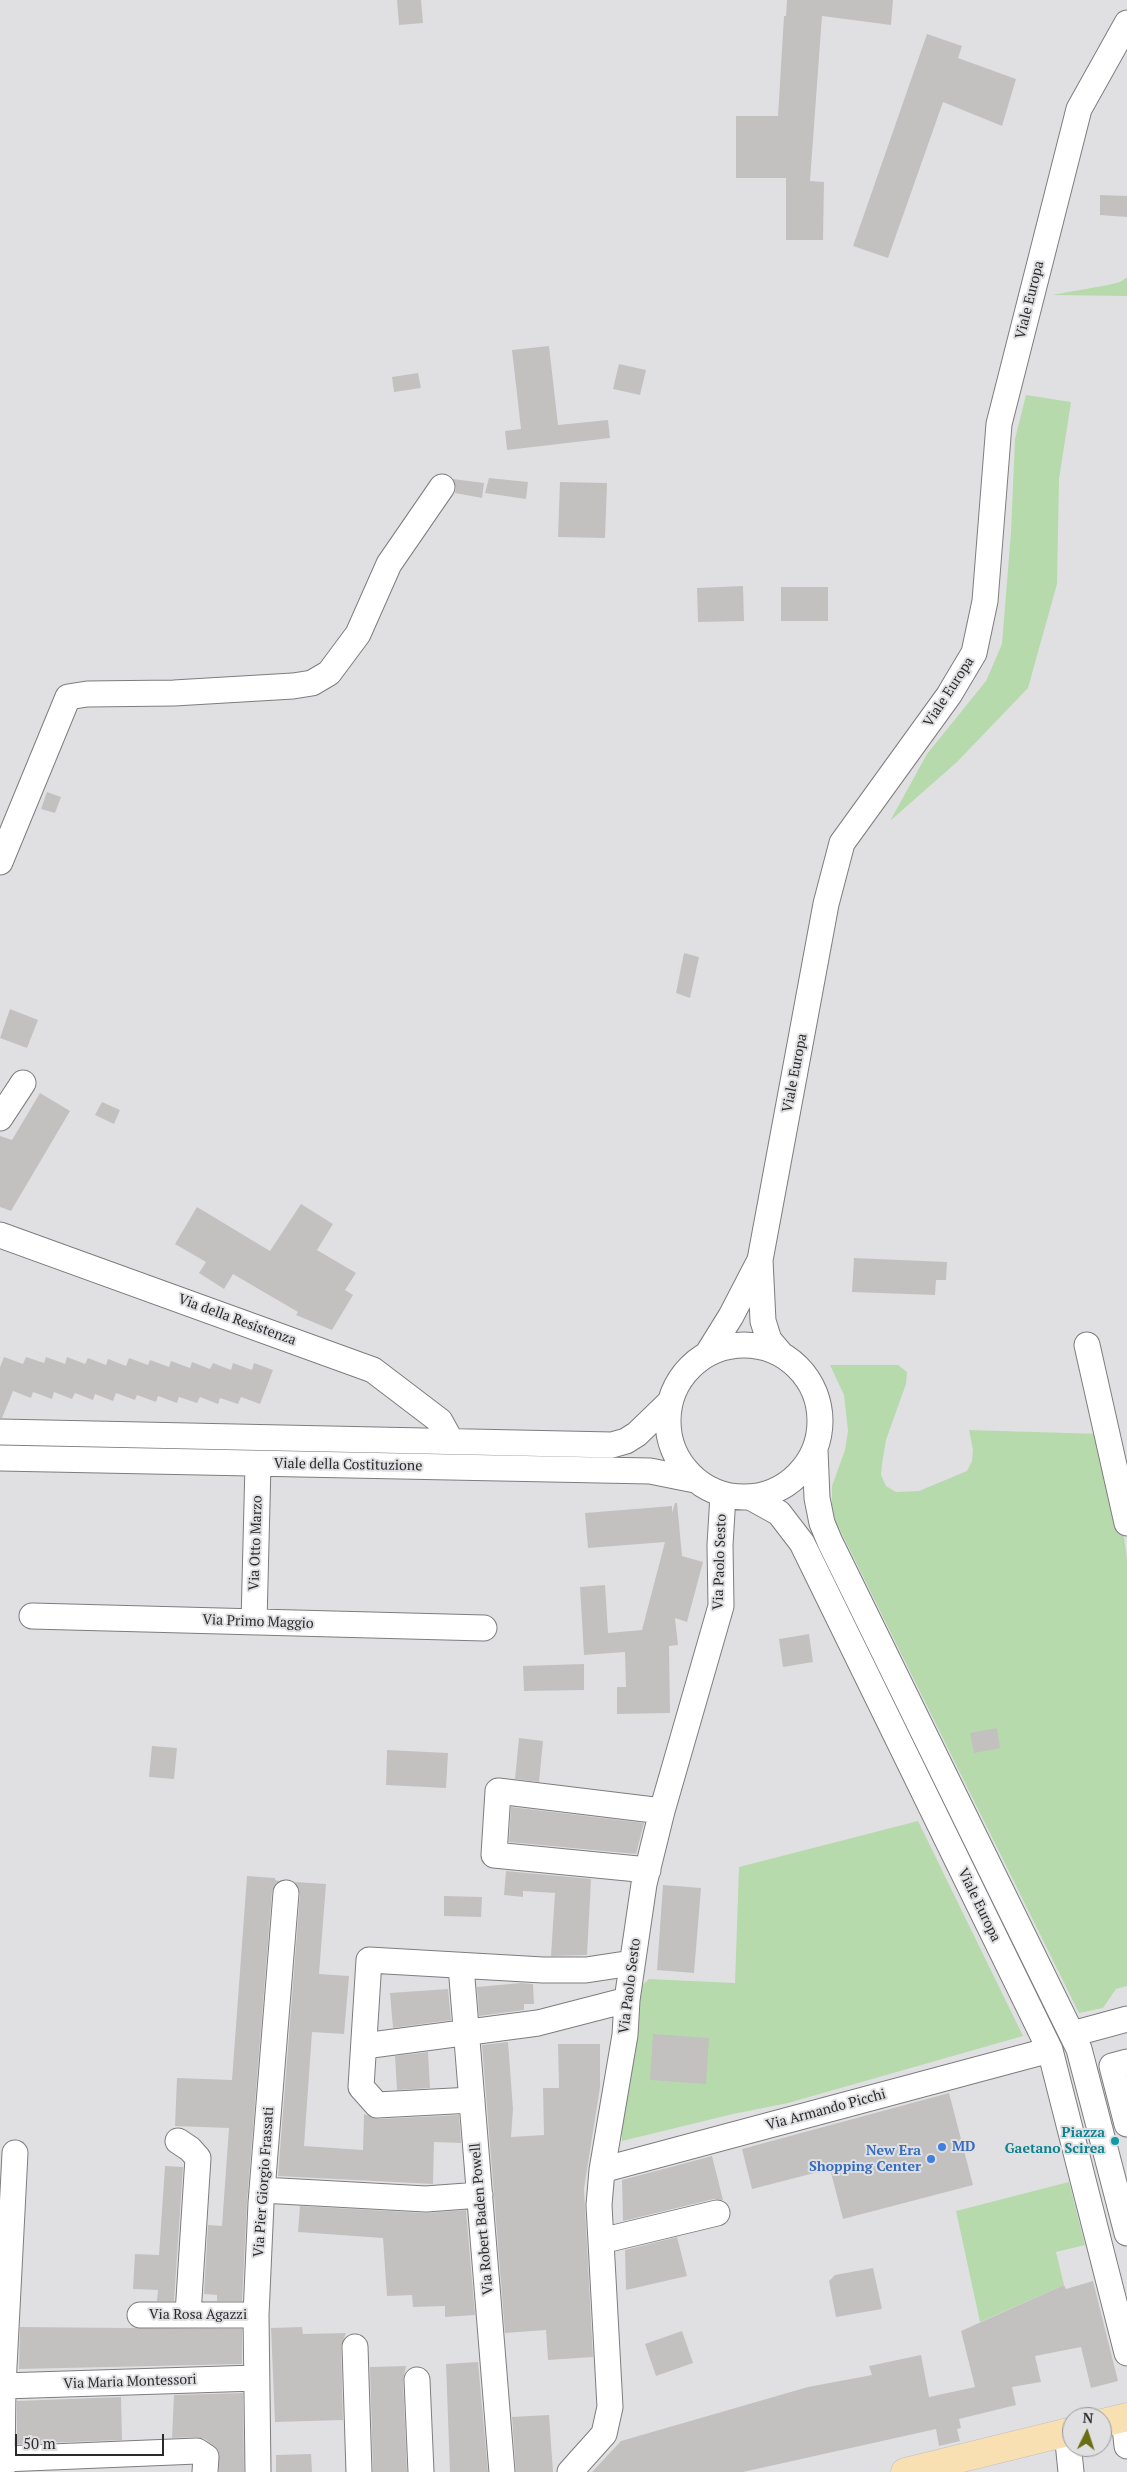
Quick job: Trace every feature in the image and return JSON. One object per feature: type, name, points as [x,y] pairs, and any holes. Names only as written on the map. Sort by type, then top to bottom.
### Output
[{"type":"main road","points":[[905,2472],[941,2468],[1062,2433]]},
{"type":"street","name":"Viale Europa","points":[[780,1354],[769,1340],[764,1321],[760,1260],[826,904],[842,843],[949,695],[974,653],[985,601],[998,424],[1080,109],[1127,23]]},
{"type":"street","points":[[0,862],[68,697],[87,694],[174,693],[293,686],[312,683],[329,673],[358,634],[389,564],[442,487]]},
{"type":"street","points":[[0,1118],[23,1082]]},
{"type":"street","name":"Via della Resistenza","points":[[0,1235],[373,1370],[440,1421],[451,1441]]},
{"type":"street","name":"Viale Europa","points":[[708,1353],[731,1316],[760,1260]]},
{"type":"street","points":[[752,1345],[780,1354],[798,1367],[814,1392],[819,1406],[820,1428],[815,1450],[804,1468],[789,1483],[770,1493],[750,1497],[723,1495],[695,1480],[683,1468],[674,1453],[669,1437],[667,1420],[669,1402],[677,1383],[691,1366],[708,1353],[722,1348],[752,1345]]},
{"type":"street","points":[[1086,1345],[1127,1522]]},
{"type":"street","name":"Viale della Costituzione","points":[[0,1432],[612,1445],[626,1441],[637,1434],[669,1402]]},
{"type":"street","name":"Viale Europa","points":[[815,1450],[817,1498],[822,1523],[830,1542],[1079,2049],[1127,2232]]},
{"type":"street","name":"Viale della Costituzione","points":[[0,1458],[650,1471],[695,1480]]},
{"type":"street","name":"Via Otto Marzo","points":[[254,1622],[258,1464]]},
{"type":"street","name":"Via Paolo Sesto","points":[[570,2472],[604,2434],[610,2407],[599,2205],[602,2170],[624,2035],[632,1963],[648,1870],[662,1811],[720,1606],[720,1545],[723,1495]]},
{"type":"street","name":"Viale Europa","points":[[750,1497],[779,1514],[802,1543],[1050,2050],[1127,2353]]},
{"type":"street","name":"Via Primo Maggio","points":[[32,1616],[484,1628]]},
{"type":"street","points":[[648,1870],[494,1855],[498,1791],[662,1811]]},
{"type":"street","name":"Via Pier Giorgio Frassati","points":[[258,2472],[256,2315],[262,2190],[286,1893]]},
{"type":"street","points":[[472,2100],[377,2105],[361,2087],[369,1960],[461,1966],[586,1970],[632,1963]]},
{"type":"street","name":"Via Robert Baden Powell","points":[[461,1966],[502,2472]]},
{"type":"street","points":[[364,2046],[538,2023],[627,2000]]},
{"type":"street","points":[[1072,2034],[1127,2019]]},
{"type":"street","name":"Via Armando Picchi","points":[[602,2170],[1050,2050]]},
{"type":"street","points":[[1127,2062],[1112,2066],[1127,2124]]},
{"type":"street","points":[[178,2141],[190,2149],[198,2158],[188,2314]]},
{"type":"street","points":[[14,2153],[3,2386],[3,2466],[197,2451],[206,2457],[205,2472]]},
{"type":"street","points":[[262,2190],[426,2199],[480,2195]]},
{"type":"street","points":[[601,2241],[717,2213]]},
{"type":"street","name":"Via Rosa Agazzi","points":[[140,2315],[256,2315]]},
{"type":"street","points":[[355,2347],[359,2472]]},
{"type":"street","name":"Via Maria Montessori","points":[[3,2386],[256,2378]]},
{"type":"street","points":[[417,2380],[421,2472]]},
{"type":"street","points":[[1118,2419],[1127,2446]]},
{"type":"street","points":[[1071,2457],[1071,2472]]},
{"type":"green space","points":[[1127,277],[1127,296],[1052,295],[1108,285],[1120,282]]},
{"type":"green space","points":[[1026,395],[1071,402],[1059,479],[1057,584],[1028,688],[957,762],[890,821],[927,754],[986,681],[1002,644],[1011,532],[1015,439]]},
{"type":"green space","points":[[830,1365],[898,1365],[907,1372],[906,1384],[886,1440],[882,1464],[881,1475],[886,1486],[896,1492],[919,1491],[967,1471],[972,1461],[973,1450],[969,1430],[1102,1434],[1121,1514],[1127,1559],[1127,1986],[1116,1989],[1103,2008],[1079,2013],[836,1522],[832,1509],[832,1486],[845,1450],[848,1431],[844,1395]]},
{"type":"green space","points":[[918,1821],[1023,2036],[788,2103],[733,2114],[622,2141],[621,2108],[639,1988],[649,1979],[735,1983],[739,1867]]},
{"type":"green space","points":[[1069,2182],[1085,2245],[1056,2252],[1064,2285],[980,2322],[956,2211]]},
{"type":"building","points":[[397,0],[421,0],[423,23],[399,25]]},
{"type":"building","points":[[787,0],[893,0],[891,25],[822,16],[810,181],[824,182],[823,240],[786,240],[786,178],[736,178],[736,116],[778,116],[784,16],[786,16]]},
{"type":"building","points":[[927,34],[962,46],[958,58],[1016,79],[1002,126],[943,102],[888,258],[853,246]]},
{"type":"building","points":[[1100,195],[1127,196],[1127,217],[1100,215]]},
{"type":"building","points":[[549,346],[558,425],[608,420],[610,438],[507,450],[505,431],[521,429],[512,350]]},
{"type":"building","points":[[619,364],[646,370],[640,395],[613,389]]},
{"type":"building","points":[[418,373],[421,388],[394,392],[392,377]]},
{"type":"building","points":[[489,478],[528,482],[526,499],[485,493]]},
{"type":"building","points":[[453,479],[484,483],[482,498],[455,493],[456,488]]},
{"type":"building","points":[[560,482],[607,483],[605,538],[558,537]]},
{"type":"building","points":[[743,586],[744,621],[698,622],[697,588]]},
{"type":"building","points":[[781,587],[828,587],[828,621],[781,621]]},
{"type":"building","points":[[47,792],[61,797],[55,813],[41,809]]},
{"type":"building","points":[[684,953],[699,957],[690,998],[676,993]]},
{"type":"building","points":[[10,1009],[38,1020],[27,1048],[0,1038]]},
{"type":"building","points":[[40,1093],[70,1111],[11,1211],[0,1207],[0,1136],[12,1140]]},
{"type":"building","points":[[102,1102],[120,1110],[114,1124],[95,1115]]},
{"type":"building","points":[[301,1204],[333,1224],[317,1250],[356,1273],[345,1290],[353,1295],[332,1330],[296,1315],[298,1312],[233,1274],[224,1289],[199,1273],[206,1262],[175,1244],[197,1207],[270,1251]]},
{"type":"building","points":[[854,1258],[947,1262],[946,1280],[936,1280],[935,1295],[852,1292]]},
{"type":"building","points":[[4,1357],[23,1364],[26,1357],[44,1363],[46,1357],[65,1364],[67,1357],[85,1364],[88,1358],[106,1365],[108,1359],[126,1366],[129,1358],[148,1365],[150,1360],[169,1367],[171,1361],[190,1368],[192,1362],[210,1369],[213,1363],[231,1370],[233,1363],[252,1370],[254,1363],[273,1370],[260,1404],[241,1397],[238,1404],[220,1398],[218,1404],[200,1397],[197,1403],[179,1397],[177,1403],[158,1396],[156,1402],[137,1395],[135,1400],[116,1393],[113,1401],[95,1394],[93,1400],[75,1393],[72,1399],[54,1392],[52,1399],[33,1392],[31,1398],[13,1391],[2,1418],[0,1418],[0,1367]]},
{"type":"building","points":[[675,1503],[677,1503],[682,1556],[703,1562],[687,1622],[675,1618],[678,1645],[669,1646],[670,1713],[617,1714],[617,1687],[626,1687],[625,1652],[584,1655],[580,1587],[605,1585],[608,1633],[642,1630],[665,1542],[588,1548],[585,1513],[672,1506],[672,1513]]},
{"type":"building","points":[[809,1634],[813,1662],[783,1667],[779,1639]]},
{"type":"building","points":[[584,1664],[584,1690],[524,1691],[523,1666]]},
{"type":"building","points":[[997,1728],[1000,1748],[974,1753],[970,1733]]},
{"type":"building","points":[[519,1738],[543,1741],[539,1782],[515,1779]]},
{"type":"building","points":[[152,1746],[177,1748],[174,1779],[149,1777]]},
{"type":"building","points":[[387,1750],[448,1753],[446,1788],[386,1785]]},
{"type":"building","points":[[511,1807],[644,1823],[636,1854],[509,1842]]},
{"type":"building","points":[[506,1871],[591,1879],[587,1955],[551,1956],[555,1893],[523,1891],[523,1897],[504,1895]]},
{"type":"building","points":[[247,1876],[275,1878],[275,1880],[279,1881],[272,1892],[247,2202],[242,2301],[217,2301],[217,2295],[204,2294],[208,2225],[222,2226],[229,2128],[175,2126],[177,2078],[232,2080]]},
{"type":"building","points":[[295,1882],[326,1884],[319,1974],[349,1976],[344,2034],[312,2032],[304,2146],[363,2150],[364,2114],[378,2119],[459,2115],[461,2143],[434,2142],[433,2184],[278,2176],[300,1894]]},
{"type":"building","points":[[663,1885],[701,1888],[694,1973],[657,1970]]},
{"type":"building","points":[[444,1896],[482,1897],[481,1917],[444,1916]]},
{"type":"building","points":[[521,1983],[533,1984],[534,2004],[524,2004],[524,2010],[479,2016],[477,1987]]},
{"type":"building","points":[[448,1989],[451,2020],[393,2028],[390,1993]]},
{"type":"building","points":[[653,2034],[709,2038],[706,2084],[650,2080]]},
{"type":"building","points":[[508,2042],[513,2109],[511,2137],[544,2135],[543,2088],[559,2088],[558,2044],[600,2044],[600,2087],[584,2189],[593,2357],[548,2360],[546,2330],[505,2333],[482,2045]]},
{"type":"building","points":[[428,2052],[430,2088],[397,2090],[395,2056]]},
{"type":"building","points":[[949,2093],[973,2185],[843,2219],[830,2169],[752,2189],[742,2149]]},
{"type":"building","points":[[712,2156],[723,2200],[714,2199],[623,2221],[622,2180]]},
{"type":"building","points":[[165,2166],[183,2167],[174,2301],[157,2301],[158,2290],[133,2289],[135,2254],[159,2255]]},
{"type":"building","points":[[300,2206],[425,2213],[466,2210],[475,2315],[445,2317],[445,2306],[413,2307],[412,2295],[387,2296],[383,2238],[298,2232]]},
{"type":"building","points":[[677,2237],[687,2276],[626,2290],[625,2250]]},
{"type":"building","points":[[873,2268],[882,2309],[836,2317],[829,2281],[835,2275]]},
{"type":"building","points":[[1093,2281],[1118,2381],[1091,2388],[1081,2347],[1035,2356],[1041,2382],[1012,2387],[1016,2405],[959,2419],[961,2428],[957,2429],[960,2441],[939,2446],[936,2429],[743,2472],[592,2472],[621,2441],[808,2387],[872,2375],[869,2366],[921,2355],[929,2397],[975,2387],[961,2331],[1064,2285],[1066,2289]]},
{"type":"building","points":[[20,2327],[242,2329],[242,2364],[19,2369]]},
{"type":"building","points":[[302,2327],[303,2334],[346,2333],[341,2347],[343,2420],[275,2422],[271,2328]]},
{"type":"building","points":[[682,2331],[693,2363],[656,2376],[645,2344]]},
{"type":"building","points":[[478,2362],[488,2472],[450,2472],[446,2364]]},
{"type":"building","points":[[406,2366],[403,2381],[407,2472],[373,2472],[370,2367]]},
{"type":"building","points":[[243,2393],[244,2472],[219,2472],[219,2451],[205,2439],[196,2437],[172,2438],[174,2395]]},
{"type":"building","points":[[121,2397],[122,2440],[17,2444],[17,2401]]},
{"type":"building","points":[[549,2415],[553,2472],[516,2472],[512,2417]]},
{"type":"building","points":[[311,2454],[312,2472],[276,2472],[276,2455]]},
{"type":"place","name":"Piazza Gaetano Scirea","points":[[1115,2141]]},
{"type":"place","name":"MD","points":[[942,2147]]},
{"type":"place","name":"New Era Shopping Center","points":[[931,2159]]}]
